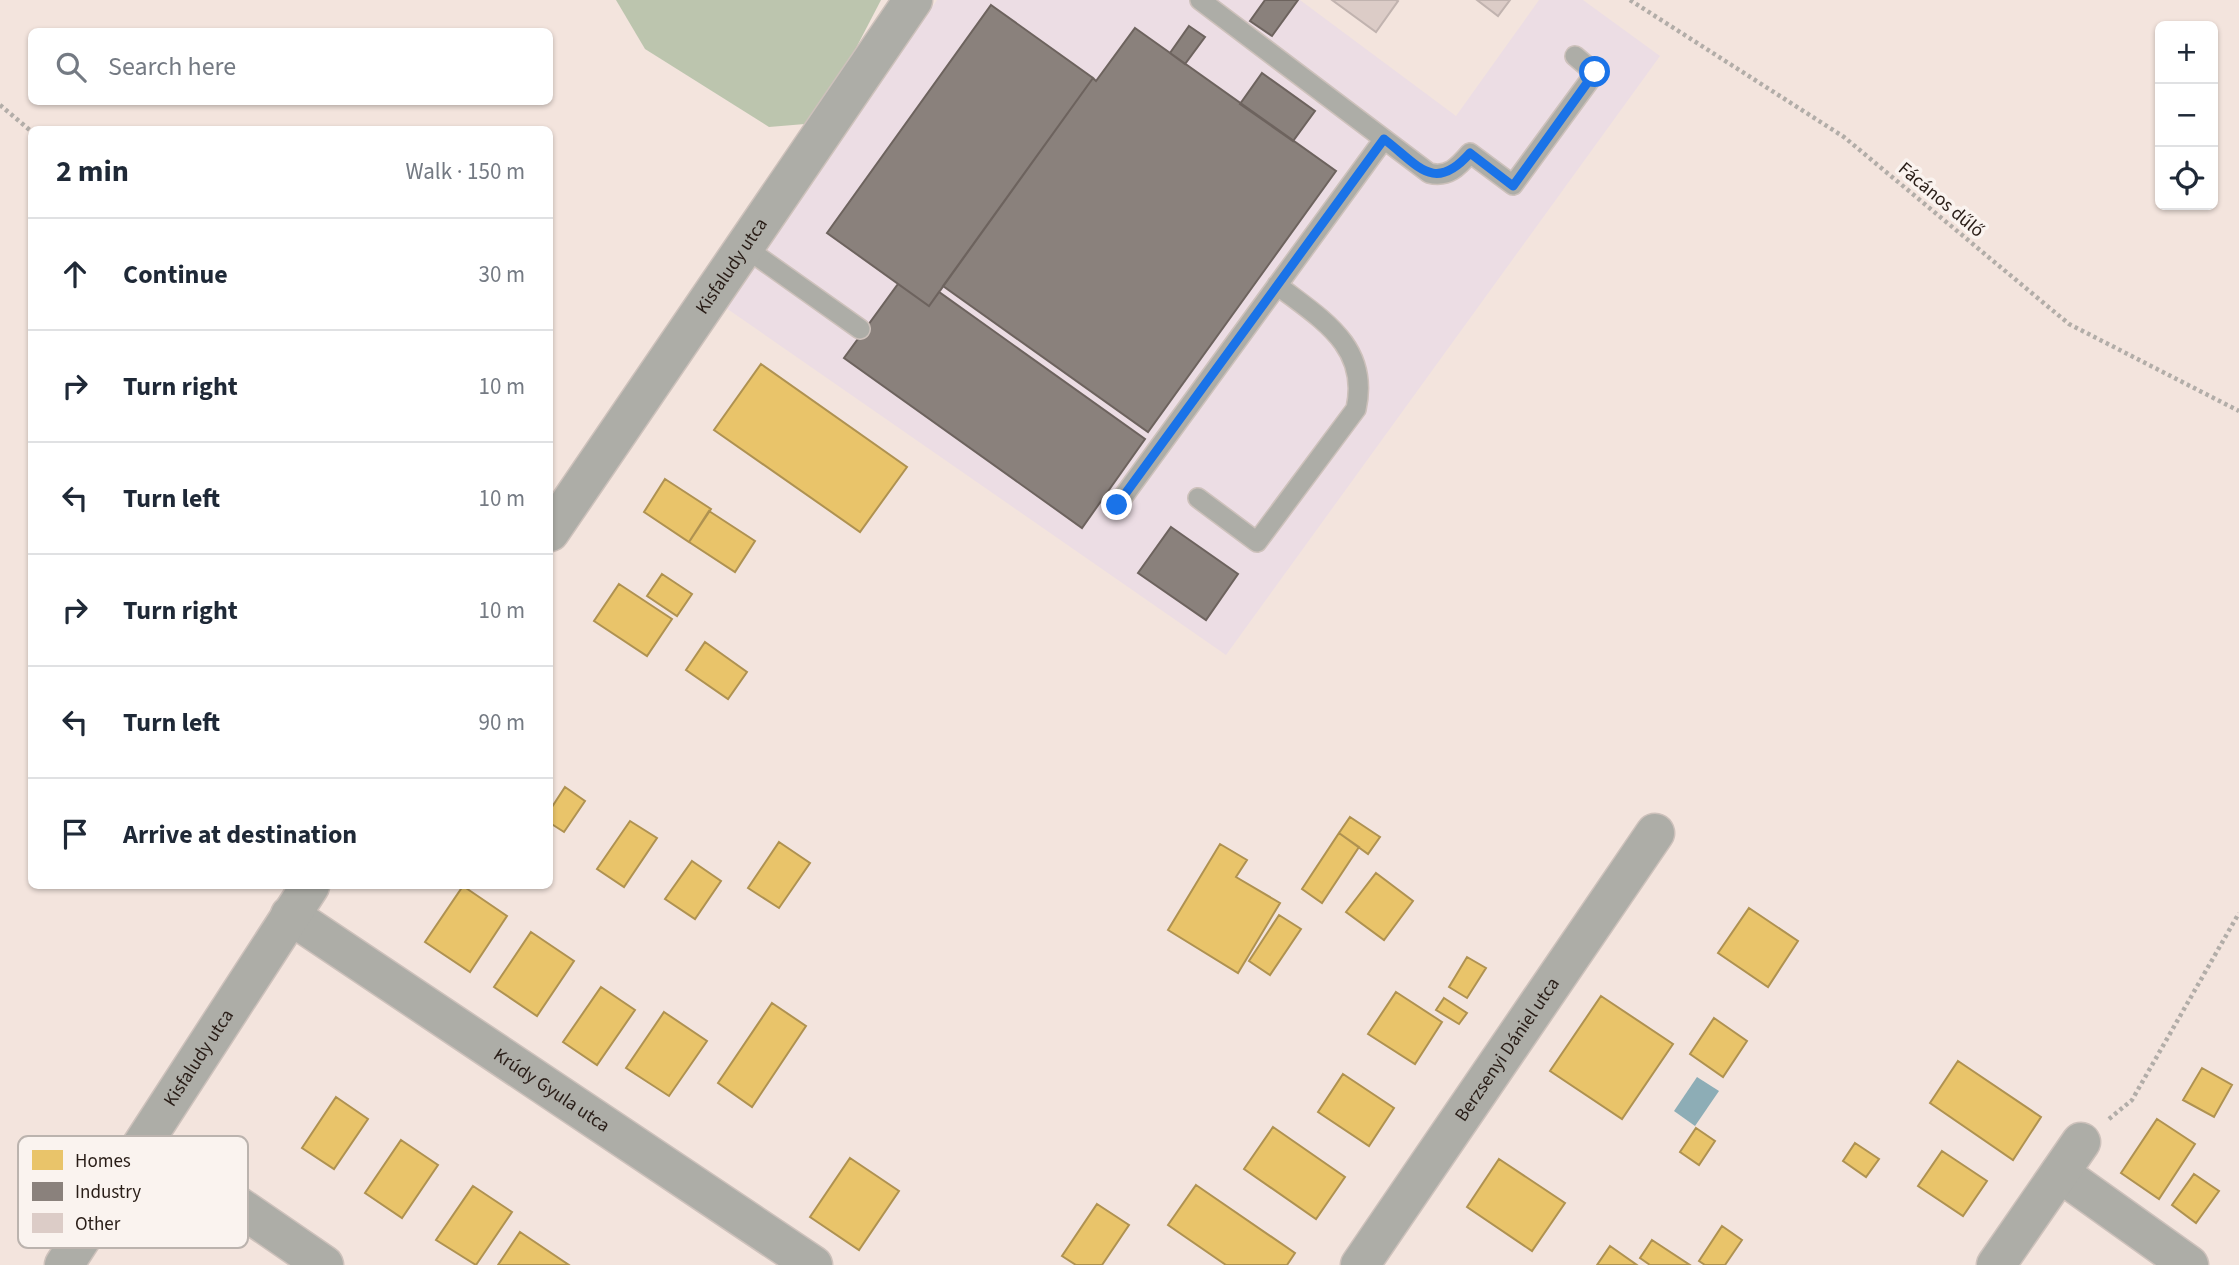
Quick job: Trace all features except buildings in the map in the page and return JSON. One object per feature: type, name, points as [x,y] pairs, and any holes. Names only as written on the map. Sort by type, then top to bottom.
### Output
[{"type":"street","name":"Kisfaludy utca","points":[[553,528],[912,0]]},
{"type":"street","name":"Berzsenyi Dániel utca","points":[[1360,1265],[1655,833]]},
{"type":"street","name":"Kisfaludy utca","points":[[149,1136],[300,900]]},
{"type":"street","name":"Krúdy Gyula utca","points":[[300,900],[813,1265]]},
{"type":"street","points":[[1996,1265],[2081,1142]]},
{"type":"street","points":[[2060,1173],[2189,1265]]},
{"type":"street","points":[[248,1213],[324,1265]]},
{"type":"street","name":"Kisfaludy utca","points":[[65,1265],[76,1248]]},
{"type":"lane","points":[[1200,0],[1429,173],[1439,176],[1451,172],[1470,153],[1513,186],[1595,72],[1575,56]]},
{"type":"lane","points":[[1117,505],[1384,139]]},
{"type":"lane","points":[[743,246],[860,329]]},
{"type":"lane","points":[[1198,498],[1257,542],[1356,409],[1361,385],[1355,361],[1341,339],[1277,285]]},
{"type":"path","name":"Fácános dűlő","points":[[1630,0],[1844,137],[2069,324],[2239,411]]},
{"type":"path","points":[[0,105],[28,129]]},
{"type":"path","points":[[2081,1142],[2132,1100],[2239,913]]},
{"type":"shaded area","points":[[937,0],[1300,0],[1456,116],[1539,0],[1583,0],[1660,56],[1226,655],[726,308]]},
{"type":"green space","points":[[616,0],[881,0],[817,123],[769,127],[645,49]]},
{"type":"water","points":[[1697,1077],[1719,1091],[1695,1126],[1674,1111]]},
{"type":"route","points":[[1117,505],[1384,139],[1429,173],[1439,176],[1451,172],[1470,153],[1513,186],[1595,72]]}]
